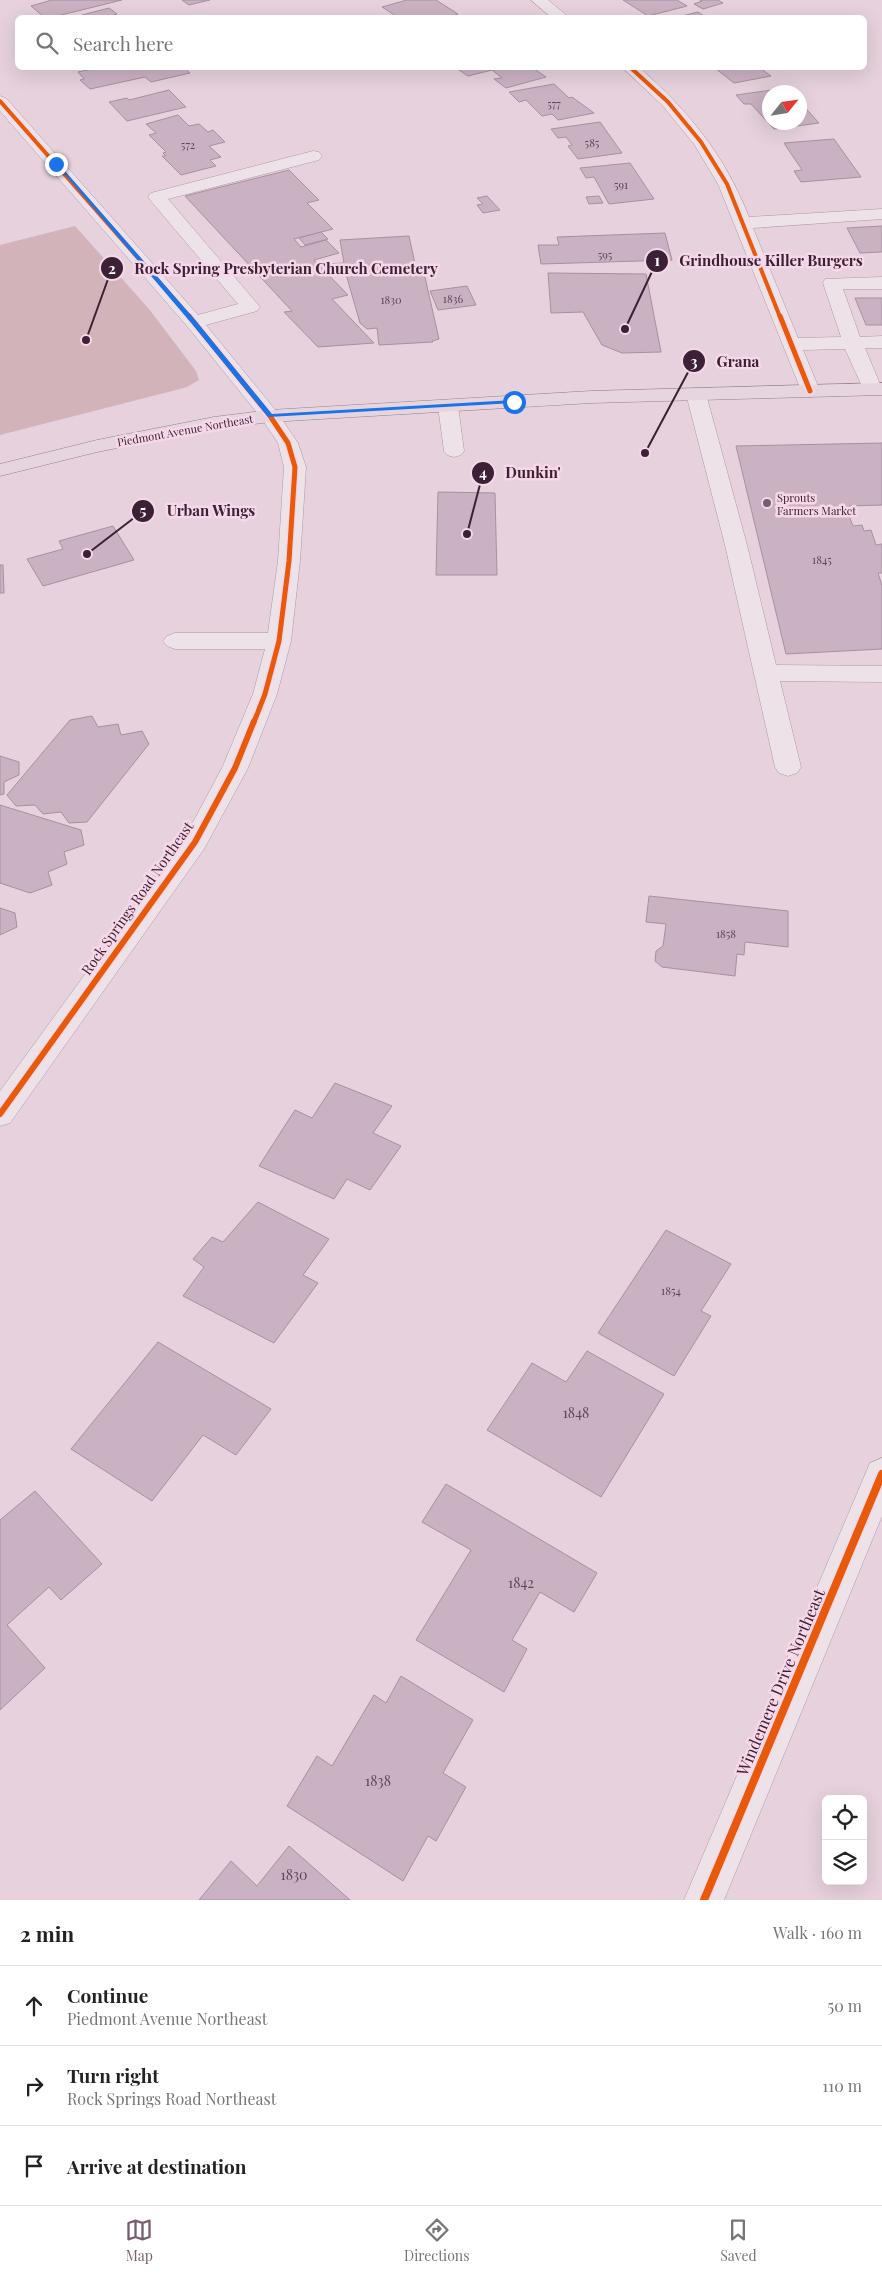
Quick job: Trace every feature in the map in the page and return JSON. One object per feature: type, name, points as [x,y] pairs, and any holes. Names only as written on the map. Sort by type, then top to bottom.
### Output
[{"type":"main road","name":"Piedmont Avenue Northeast","points":[[0,470],[97,446],[214,423],[270,416],[591,397],[877,389]]},
{"type":"street","points":[[538,0],[559,15]]},
{"type":"street","points":[[633,70],[668,102],[701,142],[727,184],[810,390]]},
{"type":"street","name":"Rock Springs Road Northeast","points":[[0,101],[194,322],[270,416],[288,443],[295,467],[289,561],[279,641],[265,694],[235,768],[195,842],[0,1114]]},
{"type":"street","points":[[194,322],[250,307],[157,197],[313,156]]},
{"type":"street","points":[[742,223],[882,214]]},
{"type":"street","points":[[877,389],[853,343],[832,283],[882,283]]},
{"type":"street","points":[[791,344],[882,342]]},
{"type":"street","points":[[696,394],[736,545],[788,767]]},
{"type":"street","points":[[448,406],[454,451]]},
{"type":"street","points":[[175,640],[279,641]]},
{"type":"street","points":[[766,673],[882,674]]},
{"type":"street","name":"Windemere Drive Northeast","points":[[704,1900],[882,1474]]},
{"type":"shaded area","points":[[75,226],[149,309],[196,371],[199,380],[187,387],[0,435],[0,245]]},
{"type":"building","points":[[52,0],[122,0],[61,15],[42,15],[31,6]]},
{"type":"building","points":[[182,0],[210,0],[189,5]]},
{"type":"building","points":[[407,0],[436,0],[458,14],[394,15],[382,7]]},
{"type":"building","points":[[623,0],[677,0],[687,6],[652,15],[646,15]]},
{"type":"building","points":[[700,0],[718,0],[723,3],[703,9],[694,4],[702,1]]},
{"type":"building","points":[[109,8],[117,14],[114,15],[82,15]]},
{"type":"building","points":[[698,12],[702,15],[686,15]]},
{"type":"building","points":[[88,70],[186,70],[190,73],[151,82],[145,77],[90,89],[80,80],[84,79],[78,72]]},
{"type":"building","points":[[459,70],[492,70],[468,76]]},
{"type":"building","points":[[492,70],[536,70],[546,77],[506,88],[494,79],[502,78]]},
{"type":"building","points":[[718,70],[763,70],[771,76],[734,83]]},
{"type":"building","points":[[554,84],[569,98],[572,97],[594,113],[558,120],[552,114],[542,116],[526,100],[519,102],[509,92]]},
{"type":"building","points":[[169,90],[186,107],[127,121],[109,102],[127,98],[129,100]]},
{"type":"building","points":[[762,91],[762,116],[751,104],[744,104],[736,95]]},
{"type":"building","points":[[807,110],[819,123],[807,125]]},
{"type":"building","points":[[178,115],[189,126],[199,124],[208,132],[213,130],[225,142],[209,146],[221,157],[210,160],[216,166],[181,175],[162,156],[166,156],[163,153],[166,152],[149,135],[156,133],[146,124]]},
{"type":"building","points":[[600,122],[622,153],[578,159],[568,146],[572,145],[566,137],[558,138],[551,129]]},
{"type":"building","points":[[834,139],[861,177],[801,182],[794,171],[802,170],[784,143]]},
{"type":"building","points":[[630,163],[654,199],[609,204],[594,177],[586,178],[580,168]]},
{"type":"building","points":[[289,170],[319,200],[307,203],[333,229],[294,239],[301,247],[326,240],[339,253],[314,260],[348,295],[332,299],[374,343],[318,347],[284,312],[292,311],[185,196]]},
{"type":"building","points":[[487,196],[500,210],[483,213],[477,205],[483,204],[477,198]]},
{"type":"building","points":[[599,196],[603,203],[589,204],[586,197]]},
{"type":"building","points":[[882,226],[882,252],[860,253],[847,228]]},
{"type":"building","points":[[321,232],[328,239],[305,245],[299,238]]},
{"type":"building","points":[[665,233],[672,260],[541,264],[538,245],[559,245],[557,237]]},
{"type":"building","points":[[409,236],[417,273],[424,273],[439,339],[433,342],[379,345],[377,328],[367,329],[360,323],[346,274],[330,275],[328,264],[344,263],[340,240]]},
{"type":"building","points":[[548,273],[646,274],[661,352],[622,353],[602,345],[583,312],[551,313]]},
{"type":"building","points":[[467,286],[476,305],[438,310],[430,291]]},
{"type":"building","points":[[855,298],[882,298],[882,325],[866,325]]},
{"type":"building","points":[[882,443],[882,505],[850,506],[846,508],[853,526],[862,525],[864,531],[871,530],[876,545],[882,544],[882,573],[878,573],[882,586],[882,649],[786,654],[736,446]]},
{"type":"building","points":[[438,492],[495,493],[497,575],[436,575]]},
{"type":"building","points":[[113,526],[134,560],[43,586],[27,559],[63,549],[59,541]]},
{"type":"building","points":[[0,565],[3,565],[4,593],[0,593]]},
{"type":"building","points":[[92,716],[98,727],[118,724],[121,735],[142,731],[149,744],[87,822],[69,823],[61,812],[43,814],[35,805],[16,806],[7,795],[70,720]]},
{"type":"building","points":[[0,756],[19,762],[19,775],[4,782],[4,794],[0,795]]},
{"type":"building","points":[[0,805],[81,830],[84,845],[64,852],[67,864],[48,872],[52,885],[30,893],[0,883]]},
{"type":"building","points":[[649,896],[788,911],[788,947],[745,942],[744,955],[737,954],[735,976],[662,967],[655,961],[656,951],[663,946],[666,924],[646,922]]},
{"type":"building","points":[[0,908],[15,913],[17,927],[0,935]]},
{"type":"building","points":[[335,1083],[392,1106],[373,1133],[401,1146],[370,1190],[347,1179],[334,1199],[259,1166],[295,1110],[312,1118]]},
{"type":"building","points":[[258,1202],[329,1239],[303,1275],[318,1283],[274,1343],[183,1296],[204,1267],[193,1259],[212,1237],[223,1242]]},
{"type":"building","points":[[666,1230],[731,1264],[701,1311],[711,1316],[674,1376],[598,1333]]},
{"type":"building","points":[[158,1342],[271,1409],[236,1455],[203,1435],[152,1501],[71,1449]]},
{"type":"building","points":[[587,1351],[664,1394],[601,1497],[487,1430],[532,1363],[566,1382]]},
{"type":"building","points":[[446,1484],[597,1573],[574,1612],[540,1592],[512,1640],[527,1649],[504,1692],[416,1640],[471,1550],[422,1522]]},
{"type":"building","points":[[35,1491],[102,1564],[61,1600],[49,1587],[7,1625],[45,1668],[0,1710],[0,1520]]},
{"type":"building","points":[[401,1676],[473,1720],[443,1773],[466,1787],[436,1841],[428,1836],[403,1881],[287,1806],[317,1756],[332,1766],[374,1695],[386,1703]]},
{"type":"building","points":[[289,1846],[350,1900],[199,1900],[231,1861],[257,1886]]},
{"type":"cycle path","points":[[633,70],[668,102],[701,142],[727,184],[810,391]]},
{"type":"cycle path","points":[[0,101],[194,322],[270,416],[288,443],[295,467],[289,561],[279,641],[265,694],[235,768],[195,842],[0,1114]]},
{"type":"cycle path","points":[[704,1900],[882,1474]]},
{"type":"place","name":"Grindhouse Killer Burgers","points":[[625,329]]},
{"type":"place","name":"Rock Spring Presbyterian Church Cemetery","points":[[86,340]]},
{"type":"place","name":"Grana","points":[[645,453]]},
{"type":"place","name":"Sprouts Farmers Market","points":[[767,503]]},
{"type":"place","name":"Dunkin'","points":[[467,534]]},
{"type":"place","name":"Urban Wings","points":[[87,554]]},
{"type":"route","points":[[56,164],[194,322],[270,416],[514,402]]}]
